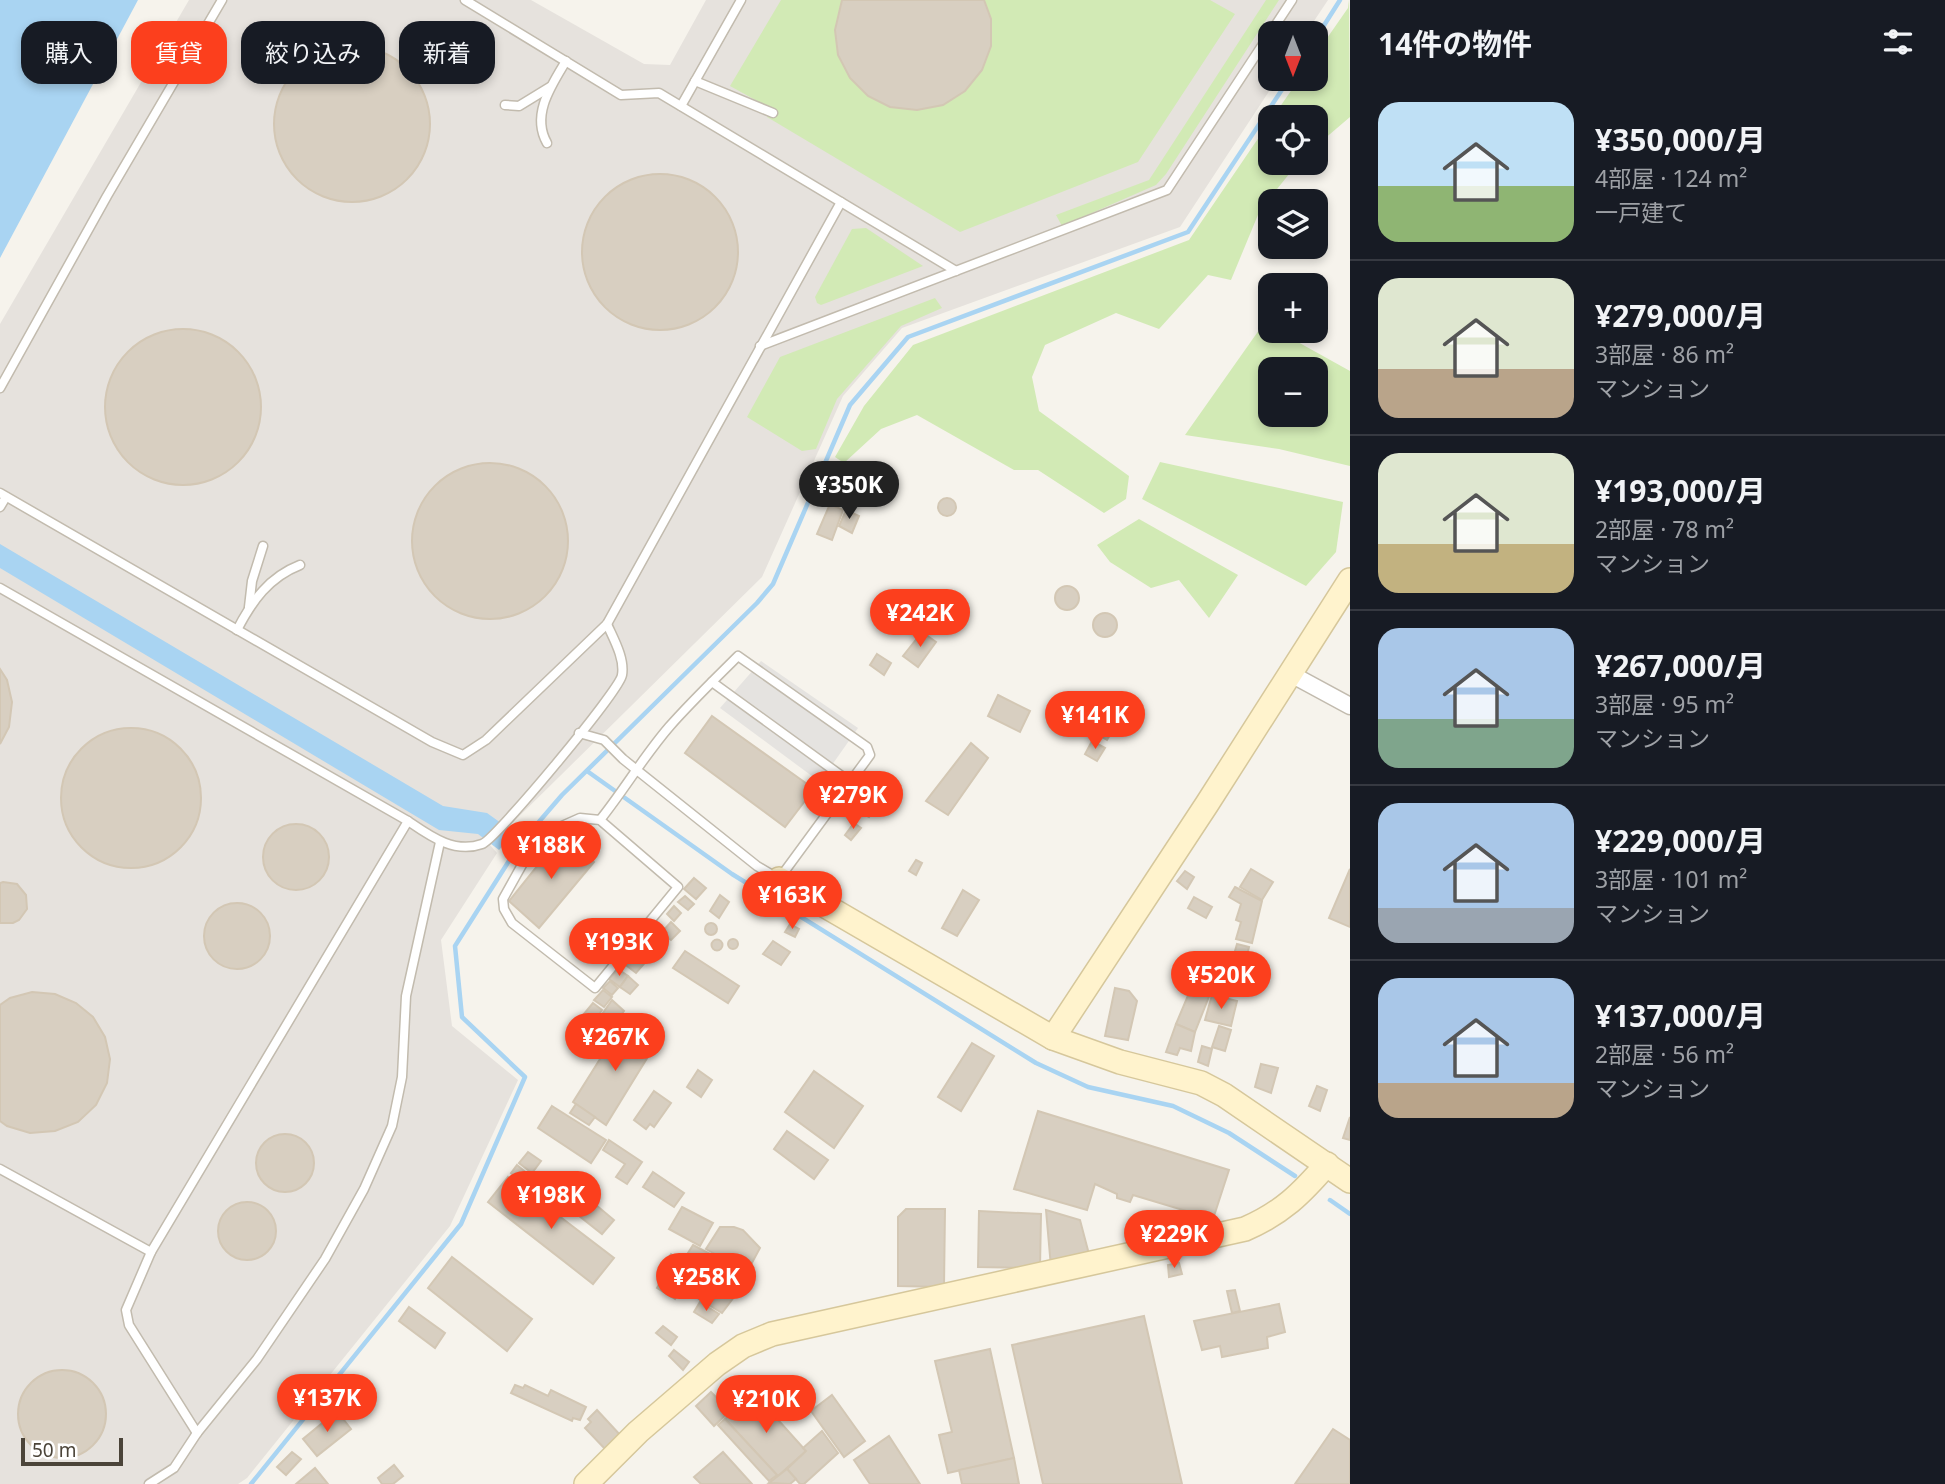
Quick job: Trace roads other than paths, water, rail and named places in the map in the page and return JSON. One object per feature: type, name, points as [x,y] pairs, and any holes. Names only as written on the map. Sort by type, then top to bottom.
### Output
[{"type":"street","points":[[1053,1038],[1350,580]]},
{"type":"street","points":[[1289,673],[1350,706]]},
{"type":"street","points":[[779,879],[1053,1038],[1120,1062],[1201,1083],[1224,1095],[1350,1181]]},
{"type":"street","points":[[586,1484],[691,1385],[743,1346],[772,1334],[1245,1229],[1269,1219],[1287,1207],[1327,1164]]},
{"type":"lane","points":[[0,388],[222,0]]},
{"type":"lane","points":[[466,0],[621,94],[659,93],[956,271]]},
{"type":"lane","points":[[681,106],[741,0]]},
{"type":"lane","points":[[760,346],[1167,190],[1292,0]]},
{"type":"lane","points":[[547,143],[540,132],[539,120],[550,87],[566,61]]},
{"type":"lane","points":[[695,81],[773,113]]},
{"type":"lane","points":[[505,105],[519,106],[550,87]]},
{"type":"lane","points":[[0,507],[3,495],[432,742],[463,755],[486,740],[607,624],[841,202]]},
{"type":"lane","points":[[249,607],[252,581],[263,546]]},
{"type":"lane","points":[[237,630],[249,607],[269,583],[282,572],[300,565]]},
{"type":"lane","points":[[0,589],[408,821],[440,842],[467,848],[485,844],[519,808],[608,701],[622,675],[619,650],[607,624]]},
{"type":"lane","points":[[579,733],[604,740],[637,771],[757,866],[779,879],[870,755],[867,747],[738,656],[668,729],[637,771],[624,790],[600,820]]},
{"type":"lane","points":[[712,682],[850,782]]},
{"type":"lane","points":[[580,818],[600,820],[678,887],[595,988],[512,923],[504,909],[503,899],[523,863],[553,830],[580,818]]},
{"type":"lane","points":[[197,1433],[129,1325],[126,1310],[151,1252],[408,821]]},
{"type":"lane","points":[[149,1484],[174,1468],[197,1433],[257,1359],[325,1259],[364,1189],[392,1126],[402,1077],[406,996],[440,842]]},
{"type":"lane","points":[[0,1169],[151,1252]]},
{"type":"water","points":[[0,0],[138,0],[117,39],[117,21],[21,21],[21,84],[93,84],[0,258]]},
{"type":"water","points":[[0,544],[443,806],[487,813],[515,833],[499,850],[478,834],[439,830],[0,568]]},
{"type":"waterway","points":[[1327,21],[1340,0]]},
{"type":"waterway","points":[[251,1484],[461,1224],[525,1077],[462,1017],[455,946],[519,845],[562,795],[757,603],[773,584],[850,405],[908,337],[1188,232],[1281,91]]},
{"type":"waterway","points":[[587,771],[732,874],[1036,1063],[1088,1087],[1173,1106],[1229,1133],[1295,1176]]},
{"type":"waterway","points":[[505,836],[519,845]]},
{"type":"waterway","points":[[1330,1200],[1350,1214]]}]
